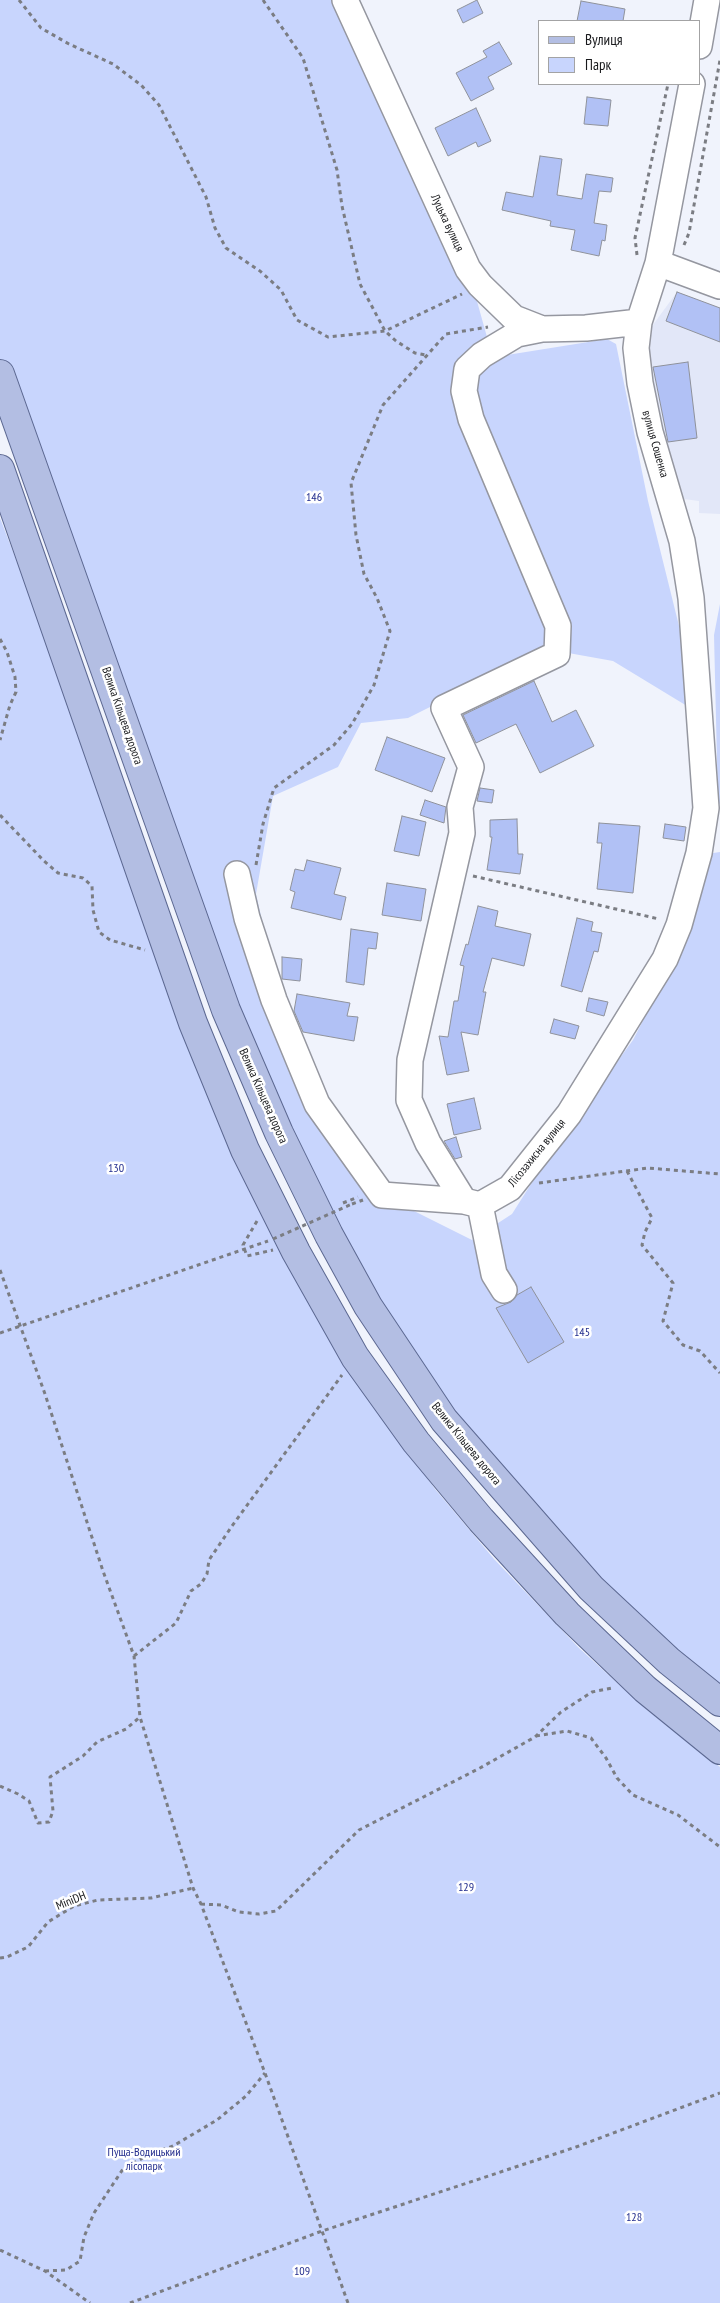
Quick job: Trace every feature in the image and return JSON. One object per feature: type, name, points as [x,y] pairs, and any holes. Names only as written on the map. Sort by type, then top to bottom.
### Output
[{"type":"main road","name":"Велика Кільцева дорога","points":[[0,374],[226,1010],[279,1132],[329,1235],[368,1306],[444,1420],[591,1588],[669,1661],[720,1702]]},
{"type":"main road","points":[[0,469],[201,1041],[245,1150],[296,1252],[355,1357],[416,1442],[481,1520],[567,1614],[645,1689],[720,1750]]},
{"type":"street","name":"Луцька вулиця","points":[[345,0],[468,269],[480,285],[514,318],[542,328],[586,328],[640,322]]},
{"type":"street","points":[[700,40],[707,0]]},
{"type":"street","name":"вулиця Сошенка","points":[[692,85],[666,267],[640,322],[636,348],[640,383],[650,432],[682,541],[691,598],[713,812]]},
{"type":"street","points":[[666,267],[720,286]]},
{"type":"street","points":[[504,1290],[494,1274],[472,1203],[428,1143],[409,1100],[410,1060],[462,833],[460,807],[470,767],[444,708],[557,654],[558,626],[471,420],[464,391],[467,369],[482,355],[517,334],[542,328]]},
{"type":"street","name":"Лісозахисна вулиця","points":[[472,1203],[510,1188],[569,1114],[665,959],[679,925],[699,853],[713,812]]},
{"type":"street","points":[[246,874],[247,918],[274,1000],[317,1104],[382,1195],[472,1203]]},
{"type":"path","points":[[20,0],[41,28],[69,44],[113,64],[141,85],[159,105],[206,197],[215,228],[226,248],[260,271],[281,290],[297,320],[328,337],[385,331],[480,285]]},
{"type":"path","points":[[263,0],[303,58],[337,170],[342,206],[360,284],[385,331],[396,341],[415,353],[427,355]]},
{"type":"path","points":[[666,267],[689,233],[720,60]]},
{"type":"path","points":[[246,874],[264,824],[274,788],[334,745],[352,724],[374,685],[390,631],[377,598],[364,574],[356,535],[351,482],[383,405],[446,334],[491,326],[514,318]]},
{"type":"path","points":[[0,639],[7,652],[15,677],[16,692],[10,705],[0,740]]},
{"type":"path","points":[[0,815],[58,873],[83,878],[92,886],[93,910],[99,932],[110,940],[148,951]]},
{"type":"path","points":[[453,871],[679,925]]},
{"type":"path","points":[[510,1188],[648,1168],[720,1174]]},
{"type":"path","points":[[627,1171],[652,1218],[645,1232],[642,1245],[672,1283],[663,1321],[683,1345],[700,1351],[720,1373]]},
{"type":"path","points":[[0,1333],[244,1249],[358,1200],[343,1203]]},
{"type":"path","points":[[259,1217],[242,1245],[246,1256],[278,1249]]},
{"type":"path","points":[[0,1270],[134,1656],[140,1717],[193,1888],[201,1904],[265,2073],[348,2303]]},
{"type":"path","points":[[134,1656],[176,1624],[191,1591],[201,1584],[207,1574],[209,1560],[355,1357]]},
{"type":"path","points":[[201,1904],[221,1906],[246,1913],[259,1914],[276,1911],[359,1830],[480,1768],[535,1737],[561,1712],[592,1692],[620,1686],[645,1689]]},
{"type":"path","points":[[0,1786],[18,1794],[29,1802],[38,1824],[49,1822],[53,1811],[50,1778],[83,1756],[97,1742],[126,1729],[140,1717]]},
{"type":"path","points":[[535,1737],[567,1731],[591,1738],[606,1758],[617,1778],[633,1795],[678,1815],[720,1847]]},
{"type":"path","name":"MiniDH","points":[[0,1958],[7,1957],[28,1947],[48,1922],[74,1906],[98,1900],[151,1898],[193,1888]]},
{"type":"path","points":[[45,2271],[66,2270],[80,2261],[84,2237],[94,2213],[123,2170],[150,2154],[173,2146],[217,2120],[246,2096],[265,2073]]},
{"type":"path","points":[[130,2303],[322,2231],[576,2146],[720,2094]]},
{"type":"path","points":[[0,2250],[45,2271],[90,2303]]},
{"type":"shaded area","points":[[677,292],[720,308],[720,514],[699,513],[699,501],[684,499],[661,442],[647,333]]},
{"type":"green space","name":"146","points":[[0,0],[345,0],[468,269],[492,355],[507,355],[607,339],[616,344],[648,501],[680,630],[687,706],[613,661],[546,649],[408,718],[361,723],[338,767],[273,796],[256,894],[282,1009],[320,1091],[382,1195],[472,1240],[512,1214],[550,1154],[633,1040],[652,1003],[707,854],[720,852],[720,1702],[444,1420],[279,1133],[0,375]]},
{"type":"green space","points":[[0,518],[42,627],[348,1367],[365,1395],[394,1430],[435,1489],[494,1559],[579,1648],[646,1709],[720,1767],[720,2303],[0,2303]]},
{"type":"green space","points":[[720,604],[720,804],[718,803],[714,635]]},
{"type":"building","points":[[477,0],[483,13],[463,23],[457,10]]},
{"type":"building","points":[[581,1],[625,9],[623,20],[577,20]]},
{"type":"building","points":[[499,42],[512,64],[488,77],[494,89],[471,101],[456,73],[487,57],[483,51]]},
{"type":"building","points":[[587,97],[611,100],[608,126],[584,124]]},
{"type":"building","points":[[476,108],[491,141],[478,147],[476,142],[448,156],[435,128]]},
{"type":"building","points":[[540,156],[562,159],[557,195],[582,199],[586,174],[613,178],[611,192],[599,191],[594,223],[607,225],[605,241],[602,240],[599,256],[571,250],[575,230],[550,226],[551,221],[502,210],[506,192],[533,197]]},
{"type":"building","points":[[677,292],[720,308],[720,342],[666,321]]},
{"type":"building","points":[[688,362],[697,438],[668,442],[653,367]]},
{"type":"building","points":[[534,681],[552,722],[576,710],[594,746],[540,773],[516,724],[476,743],[463,715]]},
{"type":"building","points":[[387,737],[445,758],[432,792],[375,770]]},
{"type":"building","points":[[480,788],[494,790],[492,803],[477,801]]},
{"type":"building","points":[[425,800],[446,807],[444,823],[420,815]]},
{"type":"building","points":[[402,816],[426,822],[419,856],[394,851]]},
{"type":"building","points":[[517,819],[518,854],[523,854],[520,874],[487,870],[492,837],[490,837],[490,820]]},
{"type":"building","points":[[599,823],[640,826],[633,893],[597,889],[602,843],[597,843]]},
{"type":"building","points":[[665,824],[686,827],[684,841],[663,838]]},
{"type":"building","points":[[307,860],[341,868],[334,894],[346,897],[341,920],[291,908],[295,892],[290,890],[295,869],[304,871]]},
{"type":"building","points":[[387,883],[426,889],[421,921],[382,915]]},
{"type":"building","points":[[478,906],[498,911],[495,926],[531,934],[524,966],[492,958],[483,992],[486,992],[478,1035],[461,1032],[469,1071],[447,1075],[439,1036],[448,1037],[454,1001],[458,1001],[464,966],[460,965],[466,944],[468,945]]},
{"type":"building","points":[[577,918],[593,922],[591,931],[602,933],[598,952],[594,951],[582,992],[561,986]]},
{"type":"building","points":[[351,929],[378,933],[376,949],[368,948],[364,985],[346,982]]},
{"type":"building","points":[[282,957],[302,959],[300,981],[282,979]]},
{"type":"building","points":[[297,994],[350,1003],[347,1016],[358,1017],[354,1041],[303,1032],[294,1011]]},
{"type":"building","points":[[589,998],[608,1002],[604,1016],[586,1011]]},
{"type":"building","points":[[554,1019],[579,1026],[575,1039],[550,1033]]},
{"type":"building","points":[[474,1098],[481,1129],[454,1135],[447,1104]]},
{"type":"building","points":[[456,1137],[462,1157],[455,1159],[444,1141]]},
{"type":"building","points":[[531,1287],[564,1342],[528,1363],[496,1308],[511,1302],[517,1295]]},
{"type":"park label","name":"130","points":[[116,1169]]},
{"type":"park label","name":"145","points":[[582,1333]]},
{"type":"park label","name":"129","points":[[466,1888]]},
{"type":"park label","name":"Пуща-Водицький лісопарк","points":[[144,2160]]},
{"type":"park label","name":"128","points":[[634,2218]]},
{"type":"park label","name":"109","points":[[302,2272]]}]
